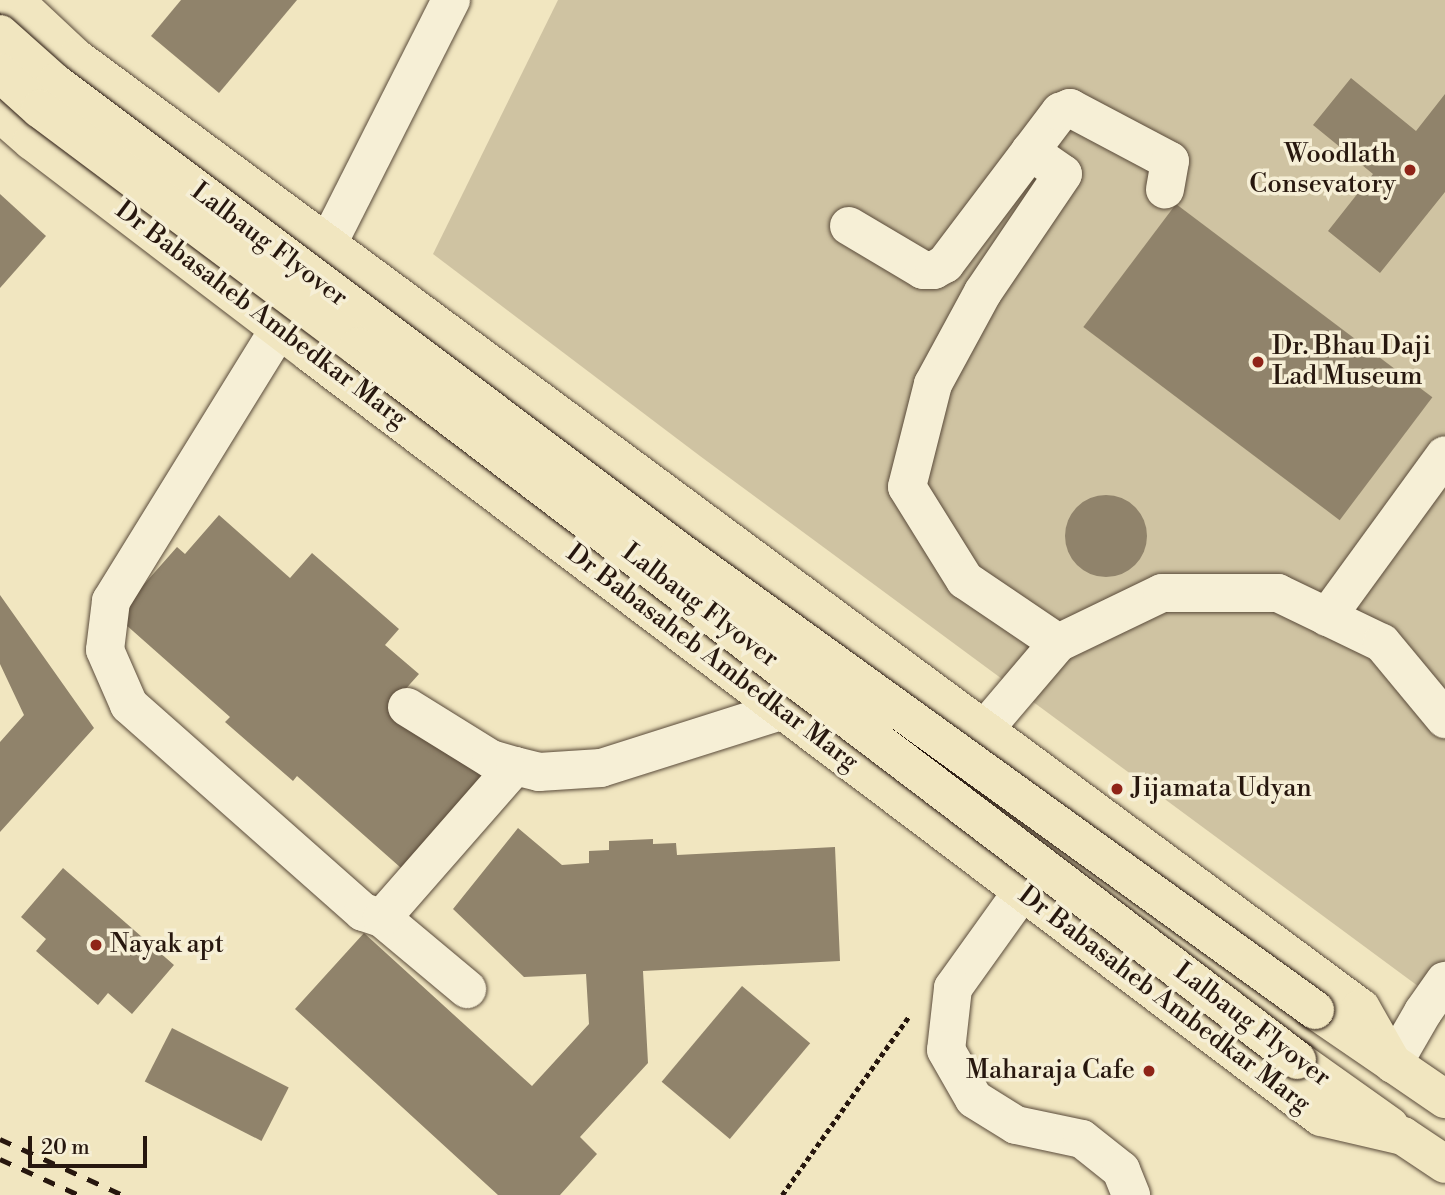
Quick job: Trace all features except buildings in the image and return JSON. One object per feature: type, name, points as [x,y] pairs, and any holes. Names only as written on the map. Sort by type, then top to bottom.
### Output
[{"type":"highway","points":[[14,0],[76,58],[983,731],[1361,1007],[1393,1064]]},
{"type":"highway","name":"Lalbaug Flyover","points":[[0,34],[55,83],[680,552],[1315,1010],[1445,1099]]},
{"type":"highway","name":"Lalbaug Flyover","points":[[0,73],[40,109],[1297,1060],[1403,1136]]},
{"type":"highway","name":"Dr Babasaheb Ambedkar Marg","points":[[0,113],[32,141],[781,711],[1321,1117],[1403,1136],[1445,1164]]},
{"type":"street","points":[[451,0],[327,245],[279,329],[111,601],[105,650],[129,705],[363,912],[382,918],[467,989]]},
{"type":"street","points":[[849,226],[923,270],[934,270],[945,264],[1060,112],[1070,108],[1170,161],[1165,190]]},
{"type":"street","points":[[1030,151],[1062,174],[983,292],[933,384],[907,486],[965,580],[1058,643]]},
{"type":"street","points":[[1327,617],[1445,455]]},
{"type":"street","points":[[983,731],[1058,643],[1162,593],[1278,593],[1382,643],[1445,719]]},
{"type":"street","points":[[407,707],[491,759],[539,772],[601,768],[781,711]]},
{"type":"street","points":[[382,918],[515,766]]},
{"type":"street","points":[[1021,893],[953,988],[946,1050],[974,1099],[1016,1125],[1082,1139],[1121,1170],[1132,1195]]},
{"type":"street","points":[[1393,1064],[1423,1012],[1445,981]]},
{"type":"path","points":[[782,1195],[910,1015],[949,1020]]},
{"type":"shaded area","points":[[558,0],[1445,0],[1445,1006],[700,456],[433,254]]},
{"type":"railway","points":[[0,1139],[123,1195]]},
{"type":"railway","points":[[0,1159],[79,1195]]},
{"type":"place","name":"Woodlath Consevatory","points":[[1410,170]]},
{"type":"place","name":"Dr. Bhau Daji Lad Museum","points":[[1258,362]]},
{"type":"place","name":"Jijamata Udyan","points":[[1117,789]]},
{"type":"place","name":"Nayak apt","points":[[96,945]]},
{"type":"place","name":"Maharaja Cafe","points":[[1149,1071]]}]
